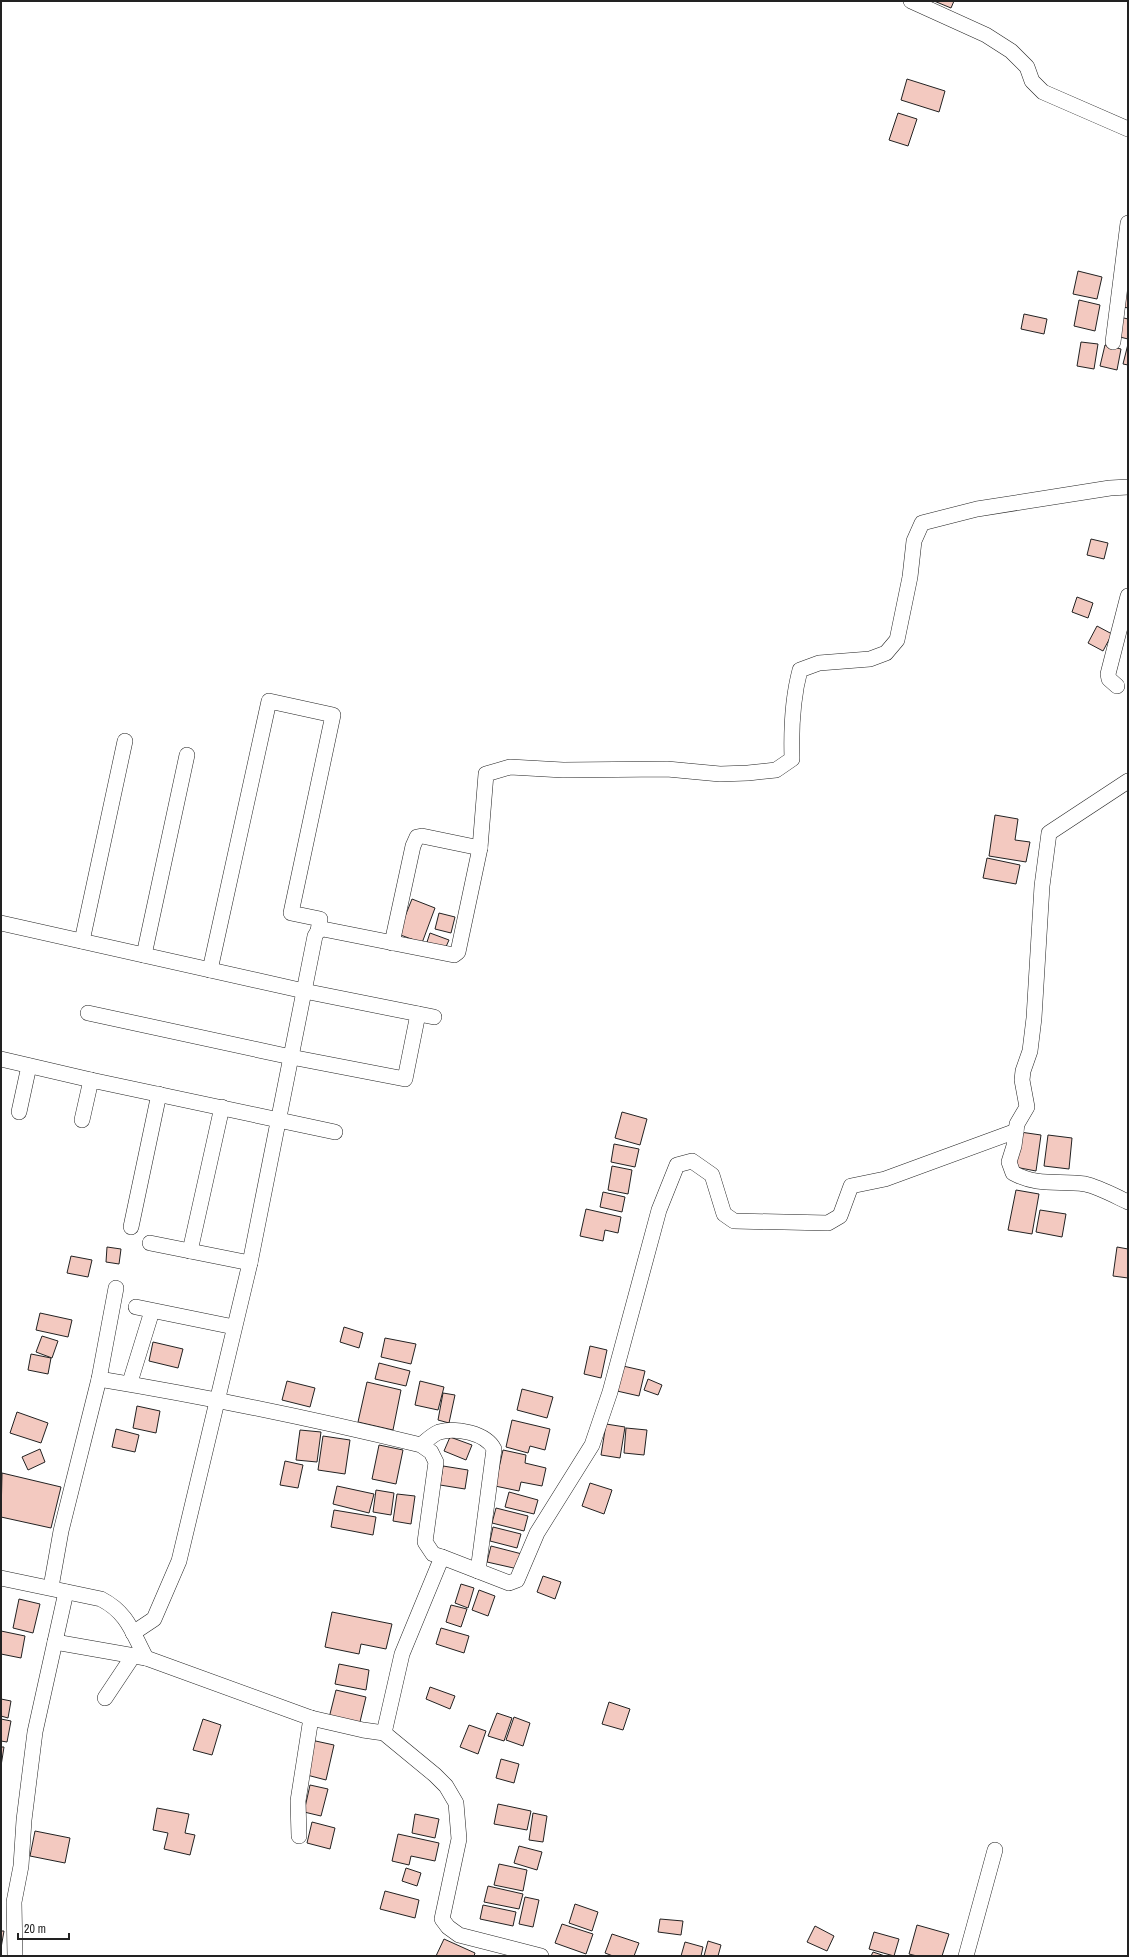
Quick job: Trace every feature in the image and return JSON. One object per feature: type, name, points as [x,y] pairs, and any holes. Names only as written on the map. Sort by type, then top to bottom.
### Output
[{"type":"street","points":[[911,1],[986,36],[1012,51],[1027,67],[1032,82],[1043,92],[1128,129]]},
{"type":"street","points":[[1113,342],[1128,223]]},
{"type":"street","points":[[318,931],[323,929],[454,955],[458,952],[480,848],[486,774],[510,767],[563,770],[667,769],[720,774],[776,770],[792,759],[792,719],[795,689],[800,670],[819,662],[870,659],[886,653],[896,640],[910,577],[914,541],[922,523],[977,509],[1110,488],[1128,487]]},
{"type":"street","points":[[1117,686],[1109,679],[1108,674],[1128,596]]},
{"type":"street","points":[[133,1633],[154,1619],[179,1561],[250,1263],[315,936],[318,931],[320,919],[291,913],[333,716],[269,701],[210,970]]},
{"type":"street","points":[[82,941],[126,741]]},
{"type":"street","points":[[144,955],[187,755]]},
{"type":"street","points":[[1128,781],[1049,833],[1042,886],[1034,1018],[1030,1051],[1023,1071],[1022,1080],[1027,1107],[1017,1124],[1009,1162],[1013,1173],[1024,1179],[1053,1184],[1086,1184],[1128,1202]]},
{"type":"street","points":[[392,943],[413,846],[417,837],[422,836],[480,848]]},
{"type":"street","points":[[1,923],[304,991],[434,1017]]},
{"type":"street","points":[[88,1013],[405,1080],[418,1014]]},
{"type":"street","points":[[1,1059],[91,1080],[335,1132]]},
{"type":"street","points":[[19,1112],[29,1066]]},
{"type":"street","points":[[82,1120],[91,1080]]},
{"type":"street","points":[[131,1227],[159,1094]]},
{"type":"street","points":[[190,1251],[222,1107]]},
{"type":"street","points":[[99,1378],[218,1400],[328,1423],[421,1445],[431,1452],[436,1462],[425,1542],[433,1554],[512,1583],[520,1578],[537,1533],[592,1445],[610,1392],[659,1210],[677,1165],[692,1161],[712,1175],[724,1214],[734,1221],[828,1223],[840,1216],[851,1186],[885,1178],[1016,1131]]},
{"type":"street","points":[[150,1243],[250,1263]]},
{"type":"street","points":[[52,1587],[62,1531],[99,1378],[116,1288]]},
{"type":"street","points":[[136,1308],[234,1327]]},
{"type":"street","points":[[131,1379],[152,1311]]},
{"type":"street","points":[[421,1445],[440,1432],[454,1431],[480,1436],[491,1444],[494,1449],[478,1571]]},
{"type":"street","points":[[384,1733],[402,1654],[442,1557]]},
{"type":"street","points":[[1,1578],[52,1587],[66,1592],[101,1599],[114,1606],[124,1615],[133,1633],[140,1657]]},
{"type":"street","points":[[15,1956],[7,1900],[21,1866],[24,1820],[35,1732],[66,1592]]},
{"type":"street","points":[[55,1642],[140,1657],[311,1718],[363,1730],[384,1733],[446,1786],[456,1803],[459,1839],[442,1919],[448,1927],[459,1935],[500,1951],[541,1956]]},
{"type":"street","points":[[105,1698],[140,1657]]},
{"type":"street","points":[[299,1836],[298,1801],[311,1718]]},
{"type":"street","points":[[966,1956],[995,1850]]},
{"type":"building","points":[[934,1],[954,1],[951,8]]},
{"type":"building","points":[[907,79],[945,91],[939,112],[901,100]]},
{"type":"building","points":[[898,113],[917,119],[908,146],[889,140]]},
{"type":"building","points":[[1078,271],[1102,277],[1097,299],[1073,294]]},
{"type":"building","points":[[1123,290],[1128,291],[1128,308],[1119,306]]},
{"type":"building","points":[[1079,300],[1100,305],[1095,331],[1074,326]]},
{"type":"building","points":[[1024,314],[1047,319],[1044,334],[1021,329]]},
{"type":"building","points":[[1120,317],[1128,319],[1128,339],[1116,336]]},
{"type":"building","points":[[1081,342],[1098,344],[1094,369],[1077,366]]},
{"type":"building","points":[[1128,344],[1128,365],[1123,364]]},
{"type":"building","points":[[1105,345],[1121,349],[1117,370],[1100,366]]},
{"type":"building","points":[[1091,539],[1108,543],[1104,559],[1087,555]]},
{"type":"building","points":[[1077,597],[1093,603],[1088,618],[1072,612]]},
{"type":"building","points":[[1097,626],[1112,634],[1103,651],[1088,643]]},
{"type":"building","points":[[995,815],[1018,819],[1015,840],[1030,842],[1026,862],[989,856]]},
{"type":"building","points":[[987,858],[1020,865],[1016,884],[983,878]]},
{"type":"building","points":[[412,899],[435,908],[422,943],[398,934]]},
{"type":"building","points":[[439,913],[455,917],[451,933],[435,929]]},
{"type":"building","points":[[430,933],[449,940],[445,949],[427,942]]},
{"type":"building","points":[[622,1112],[647,1119],[640,1145],[615,1138]]},
{"type":"building","points":[[1020,1132],[1041,1135],[1036,1171],[1015,1167]]},
{"type":"building","points":[[1048,1135],[1072,1138],[1069,1169],[1044,1166]]},
{"type":"building","points":[[614,1144],[639,1149],[635,1167],[611,1162]]},
{"type":"building","points":[[612,1166],[632,1170],[628,1194],[608,1190]]},
{"type":"building","points":[[1016,1190],[1039,1194],[1032,1234],[1008,1230]]},
{"type":"building","points":[[603,1192],[625,1197],[622,1212],[600,1207]]},
{"type":"building","points":[[586,1209],[621,1217],[618,1233],[605,1230],[603,1241],[580,1236]]},
{"type":"building","points":[[1040,1210],[1066,1214],[1062,1237],[1036,1232]]},
{"type":"building","points":[[107,1247],[121,1249],[119,1264],[106,1262]]},
{"type":"building","points":[[1117,1247],[1128,1249],[1128,1278],[1113,1276]]},
{"type":"building","points":[[71,1256],[92,1260],[88,1277],[67,1273]]},
{"type":"building","points":[[40,1313],[72,1320],[68,1337],[36,1330]]},
{"type":"building","points":[[344,1327],[363,1333],[359,1348],[340,1342]]},
{"type":"building","points":[[42,1336],[58,1341],[52,1358],[36,1352]]},
{"type":"building","points":[[385,1338],[416,1344],[411,1364],[381,1357]]},
{"type":"building","points":[[153,1342],[183,1349],[178,1368],[149,1361]]},
{"type":"building","points":[[590,1346],[607,1350],[601,1378],[584,1374]]},
{"type":"building","points":[[31,1354],[51,1358],[48,1374],[28,1370]]},
{"type":"building","points":[[379,1363],[410,1371],[406,1386],[375,1379]]},
{"type":"building","points":[[623,1366],[645,1371],[639,1396],[617,1391]]},
{"type":"building","points":[[648,1379],[662,1385],[658,1395],[644,1390]]},
{"type":"building","points":[[287,1381],[315,1388],[310,1407],[282,1400]]},
{"type":"building","points":[[420,1381],[444,1387],[438,1410],[415,1405]]},
{"type":"building","points":[[367,1382],[401,1390],[393,1430],[358,1422]]},
{"type":"building","points":[[522,1389],[553,1397],[547,1418],[517,1410]]},
{"type":"building","points":[[443,1393],[455,1395],[449,1423],[438,1420]]},
{"type":"building","points":[[137,1406],[160,1411],[156,1433],[133,1428]]},
{"type":"building","points":[[17,1412],[48,1423],[41,1443],[10,1433]]},
{"type":"building","points":[[512,1420],[550,1429],[545,1450],[530,1446],[528,1453],[506,1447]]},
{"type":"building","points":[[606,1424],[625,1427],[620,1458],[601,1455]]},
{"type":"building","points":[[626,1428],[647,1430],[644,1455],[624,1453]]},
{"type":"building","points":[[116,1429],[139,1435],[135,1452],[112,1447]]},
{"type":"building","points":[[300,1430],[321,1432],[317,1462],[296,1460]]},
{"type":"building","points":[[323,1436],[350,1440],[345,1474],[318,1470]]},
{"type":"building","points":[[450,1437],[472,1445],[466,1460],[444,1451]]},
{"type":"building","points":[[379,1445],[403,1450],[396,1484],[372,1479]]},
{"type":"building","points":[[40,1449],[45,1462],[28,1470],[22,1457]]},
{"type":"building","points":[[503,1450],[526,1455],[525,1463],[546,1468],[542,1486],[521,1482],[519,1491],[495,1486]]},
{"type":"building","points":[[285,1461],[303,1465],[298,1488],[280,1485]]},
{"type":"building","points":[[443,1466],[468,1470],[465,1489],[440,1485]]},
{"type":"building","points":[[2,1473],[61,1487],[51,1528],[1,1517]]},
{"type":"building","points":[[590,1483],[612,1490],[604,1514],[582,1506]]},
{"type":"building","points":[[337,1486],[374,1494],[369,1513],[333,1504]]},
{"type":"building","points":[[376,1490],[394,1493],[391,1515],[373,1512]]},
{"type":"building","points":[[509,1492],[538,1500],[534,1514],[505,1507]]},
{"type":"building","points":[[397,1494],[415,1496],[411,1524],[393,1521]]},
{"type":"building","points":[[496,1508],[528,1516],[524,1531],[492,1523]]},
{"type":"building","points":[[334,1510],[376,1517],[373,1535],[331,1527]]},
{"type":"building","points":[[493,1527],[521,1534],[517,1548],[490,1541]]},
{"type":"building","points":[[491,1546],[522,1554],[518,1569],[487,1562]]},
{"type":"building","points":[[543,1576],[561,1582],[555,1599],[537,1592]]},
{"type":"building","points":[[461,1584],[474,1588],[468,1608],[455,1603]]},
{"type":"building","points":[[479,1590],[495,1596],[488,1616],[472,1610]]},
{"type":"building","points":[[19,1599],[40,1604],[33,1633],[13,1628]]},
{"type":"building","points":[[451,1605],[467,1609],[461,1627],[446,1622]]},
{"type":"building","points":[[332,1612],[392,1624],[386,1649],[361,1644],[359,1654],[325,1647]]},
{"type":"building","points":[[441,1628],[469,1636],[464,1653],[436,1644]]},
{"type":"building","points":[[1,1631],[25,1636],[21,1658],[1,1654]]},
{"type":"building","points":[[339,1664],[369,1670],[366,1690],[335,1684]]},
{"type":"building","points":[[430,1687],[455,1696],[450,1709],[426,1699]]},
{"type":"building","points":[[336,1690],[366,1697],[359,1726],[329,1718]]},
{"type":"building","points":[[1,1699],[11,1701],[8,1718],[1,1716]]},
{"type":"building","points":[[609,1702],[630,1709],[623,1730],[602,1724]]},
{"type":"building","points":[[497,1713],[512,1718],[504,1741],[488,1736]]},
{"type":"building","points":[[514,1717],[530,1723],[523,1746],[506,1740]]},
{"type":"building","points":[[1,1719],[11,1721],[7,1742],[1,1741]]},
{"type":"building","points":[[203,1719],[221,1725],[212,1755],[193,1750]]},
{"type":"building","points":[[469,1725],[486,1731],[478,1754],[460,1747]]},
{"type":"building","points":[[311,1740],[334,1745],[326,1780],[303,1774]]},
{"type":"building","points":[[1,1747],[4,1747],[1,1766]]},
{"type":"building","points":[[501,1759],[519,1764],[514,1783],[496,1778]]},
{"type":"building","points":[[310,1785],[328,1789],[321,1816],[304,1812]]},
{"type":"building","points":[[498,1804],[531,1811],[527,1830],[494,1824]]},
{"type":"building","points":[[157,1808],[189,1814],[185,1833],[195,1835],[190,1855],[164,1849],[168,1833],[153,1830]]},
{"type":"building","points":[[533,1813],[547,1816],[543,1842],[529,1840]]},
{"type":"building","points":[[415,1814],[439,1819],[435,1838],[412,1833]]},
{"type":"building","points":[[312,1822],[335,1828],[330,1849],[307,1843]]},
{"type":"building","points":[[35,1831],[70,1838],[65,1863],[30,1856]]},
{"type":"building","points":[[398,1834],[439,1843],[435,1861],[411,1856],[409,1865],[392,1861]]},
{"type":"building","points":[[519,1846],[542,1852],[537,1870],[514,1863]]},
{"type":"building","points":[[499,1864],[527,1870],[523,1891],[494,1885]]},
{"type":"building","points":[[406,1868],[421,1873],[417,1886],[402,1881]]},
{"type":"building","points":[[488,1886],[523,1894],[519,1909],[484,1902]]},
{"type":"building","points":[[385,1891],[419,1900],[415,1918],[380,1909]]},
{"type":"building","points":[[525,1897],[539,1900],[533,1927],[519,1924]]},
{"type":"building","points":[[575,1904],[598,1912],[592,1931],[569,1923]]},
{"type":"building","points":[[483,1905],[516,1912],[513,1926],[480,1919]]},
{"type":"building","points":[[660,1919],[683,1921],[681,1935],[658,1932]]},
{"type":"building","points":[[562,1924],[593,1934],[586,1954],[555,1943]]},
{"type":"building","points":[[917,1925],[949,1934],[942,1956],[917,1956],[909,1954]]},
{"type":"building","points":[[815,1926],[834,1936],[827,1951],[807,1942]]},
{"type":"building","points":[[1,1931],[4,1931],[1,1948]]},
{"type":"building","points":[[874,1932],[899,1939],[894,1956],[869,1949]]},
{"type":"building","points":[[612,1934],[639,1943],[634,1956],[613,1956],[605,1953]]},
{"type":"building","points":[[444,1939],[475,1953],[474,1956],[436,1956]]},
{"type":"building","points":[[708,1941],[721,1945],[718,1956],[704,1956]]},
{"type":"building","points":[[685,1942],[703,1947],[701,1956],[681,1956]]},
{"type":"building","points":[[873,1952],[885,1956],[871,1956]]}]
